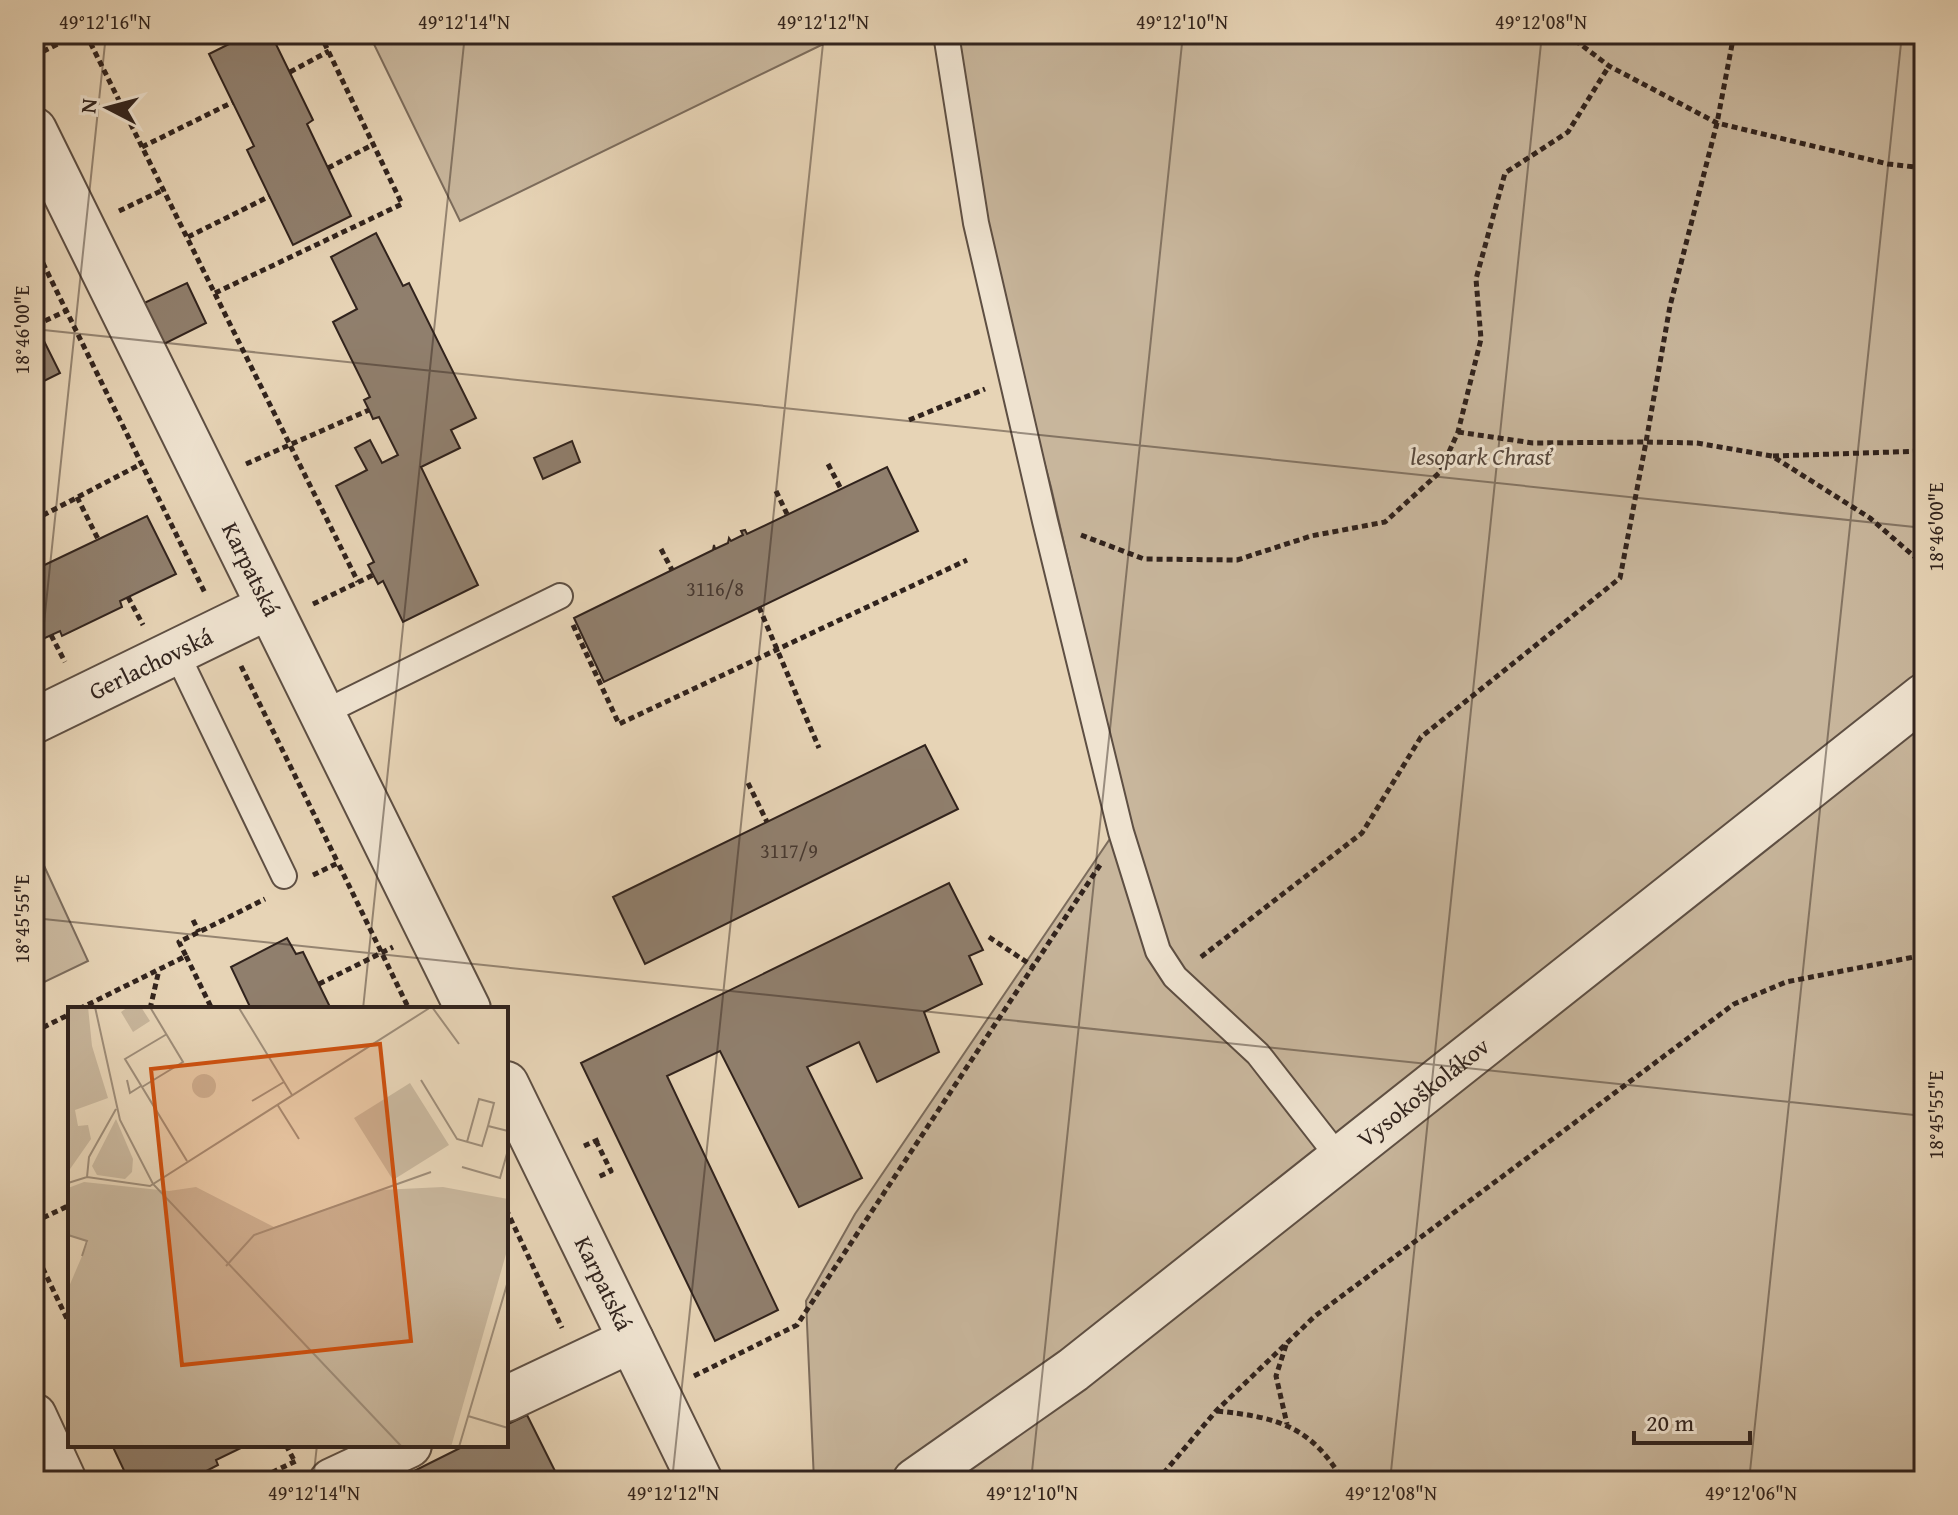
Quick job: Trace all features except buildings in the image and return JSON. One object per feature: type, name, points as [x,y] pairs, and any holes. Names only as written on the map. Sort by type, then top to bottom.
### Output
[{"type":"street","name":"Karpatská","points":[[34,130],[467,1007]]},
{"type":"street","name":"Gerlachovská","points":[[34,721],[223,630],[272,614]]},
{"type":"street","name":"Vysokoškolákov","points":[[915,1481],[1073,1370],[1924,696]]},
{"type":"street","name":"Karpatská","points":[[508,1088],[700,1481]]},
{"type":"street","points":[[508,1398],[631,1340]]},
{"type":"street","points":[[34,1416],[64,1481]]},
{"type":"street","points":[[319,1468],[401,1447]]},
{"type":"lane","points":[[946,34],[976,223],[1121,832],[1158,951],[1175,977],[1258,1054],[1340,1159]]},
{"type":"lane","points":[[321,714],[560,596]]},
{"type":"lane","points":[[176,652],[287,884]]},
{"type":"path","points":[[34,56],[78,34]]},
{"type":"path","points":[[86,34],[358,582]]},
{"type":"path","points":[[215,293],[402,204],[320,34]]},
{"type":"path","points":[[1567,34],[1609,66],[1717,123],[1888,164],[1924,168]]},
{"type":"path","points":[[1175,977],[1362,833],[1421,737],[1620,578],[1670,306],[1717,123],[1734,34]]},
{"type":"path","points":[[290,72],[329,51]]},
{"type":"path","points":[[1045,521],[1144,559],[1237,560],[1311,536],[1385,522],[1440,472],[1458,432],[1481,339],[1476,279],[1505,173],[1568,132],[1609,66]]},
{"type":"path","points":[[142,147],[233,102]]},
{"type":"path","points":[[328,168],[374,144]]},
{"type":"path","points":[[114,213],[165,189]]},
{"type":"path","points":[[188,237],[270,196]]},
{"type":"path","points":[[34,245],[408,1007]]},
{"type":"path","points":[[36,325],[66,311]]},
{"type":"path","points":[[909,420],[1012,377]]},
{"type":"path","points":[[236,468],[369,410]]},
{"type":"path","points":[[1458,432],[1533,443],[1697,443],[1772,456],[1924,451]]},
{"type":"path","points":[[1772,456],[1870,518],[1924,565]]},
{"type":"path","points":[[34,520],[141,464]]},
{"type":"path","points":[[828,464],[841,489]]},
{"type":"path","points":[[776,491],[787,514]]},
{"type":"path","points":[[77,497],[98,539]]},
{"type":"path","points":[[661,549],[672,570]]},
{"type":"path","points":[[582,644],[619,724],[967,560]]},
{"type":"path","points":[[272,614],[373,575]]},
{"type":"path","points":[[759,607],[819,748]]},
{"type":"path","points":[[748,783],[767,822]]},
{"type":"path","points":[[682,1382],[797,1325],[1121,832]]},
{"type":"path","points":[[211,1007],[179,942],[287,884],[338,863]]},
{"type":"path","points":[[193,920],[199,932]]},
{"type":"path","points":[[319,984],[428,930]]},
{"type":"path","points":[[989,937],[1034,967]]},
{"type":"path","points":[[1157,1481],[1216,1411],[1315,1316],[1734,1004],[1786,982],[1924,955]]},
{"type":"path","points":[[83,1007],[186,956]]},
{"type":"path","points":[[150,1007],[159,969]]},
{"type":"path","points":[[34,1032],[68,1015]]},
{"type":"path","points":[[584,1146],[599,1139],[611,1171],[587,1182]]},
{"type":"path","points":[[34,1222],[68,1206]]},
{"type":"path","points":[[34,1250],[68,1321]]},
{"type":"path","points":[[1286,1343],[1276,1376],[1287,1425]]},
{"type":"path","points":[[1216,1411],[1259,1416],[1287,1425],[1311,1439],[1332,1462],[1343,1481]]},
{"type":"path","points":[[254,1481],[319,1468]]},
{"type":"green space","points":[[369,34],[844,34],[460,221]]},
{"type":"green space","name":"lesopark Chrasť","points":[[956,34],[1924,34],[1924,1481],[814,1481],[806,1301],[855,1214],[1122,821],[1115,765],[1051,487],[975,208]]},
{"type":"green space","points":[[34,844],[88,961],[34,987]]}]
